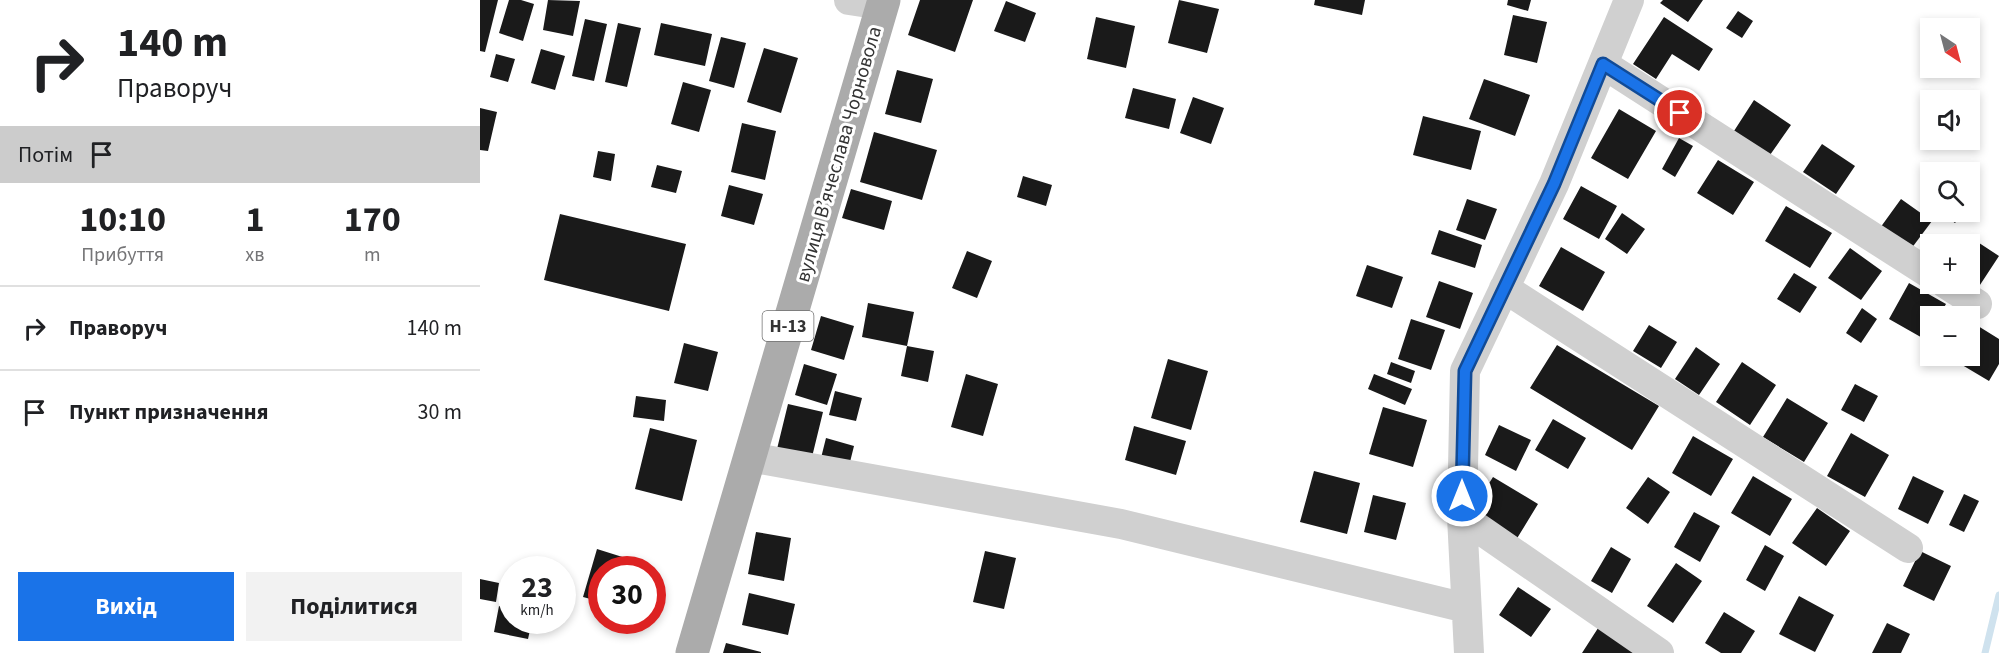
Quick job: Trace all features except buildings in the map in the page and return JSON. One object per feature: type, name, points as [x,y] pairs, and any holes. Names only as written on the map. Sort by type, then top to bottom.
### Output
[{"type":"main road","name":"вулиця Вʼячеслава Чорновола","points":[[692,653],[883,2]]},
{"type":"street","points":[[849,0],[883,2]]},
{"type":"street","points":[[1469,653],[1462,517],[1465,371],[1554,184],[1629,0]]},
{"type":"street","points":[[1603,64],[1920,268]]},
{"type":"street","points":[[1504,288],[1908,548]]},
{"type":"street","points":[[1962,294],[1977,304]]},
{"type":"street","points":[[749,457],[1121,524],[1466,608]]},
{"type":"street","points":[[1462,517],[1659,653]]},
{"type":"waterway","points":[[1985,653],[1999,595]]},
{"type":"route","points":[[1462,496],[1465,371],[1554,184],[1603,64],[1680,113]]}]
